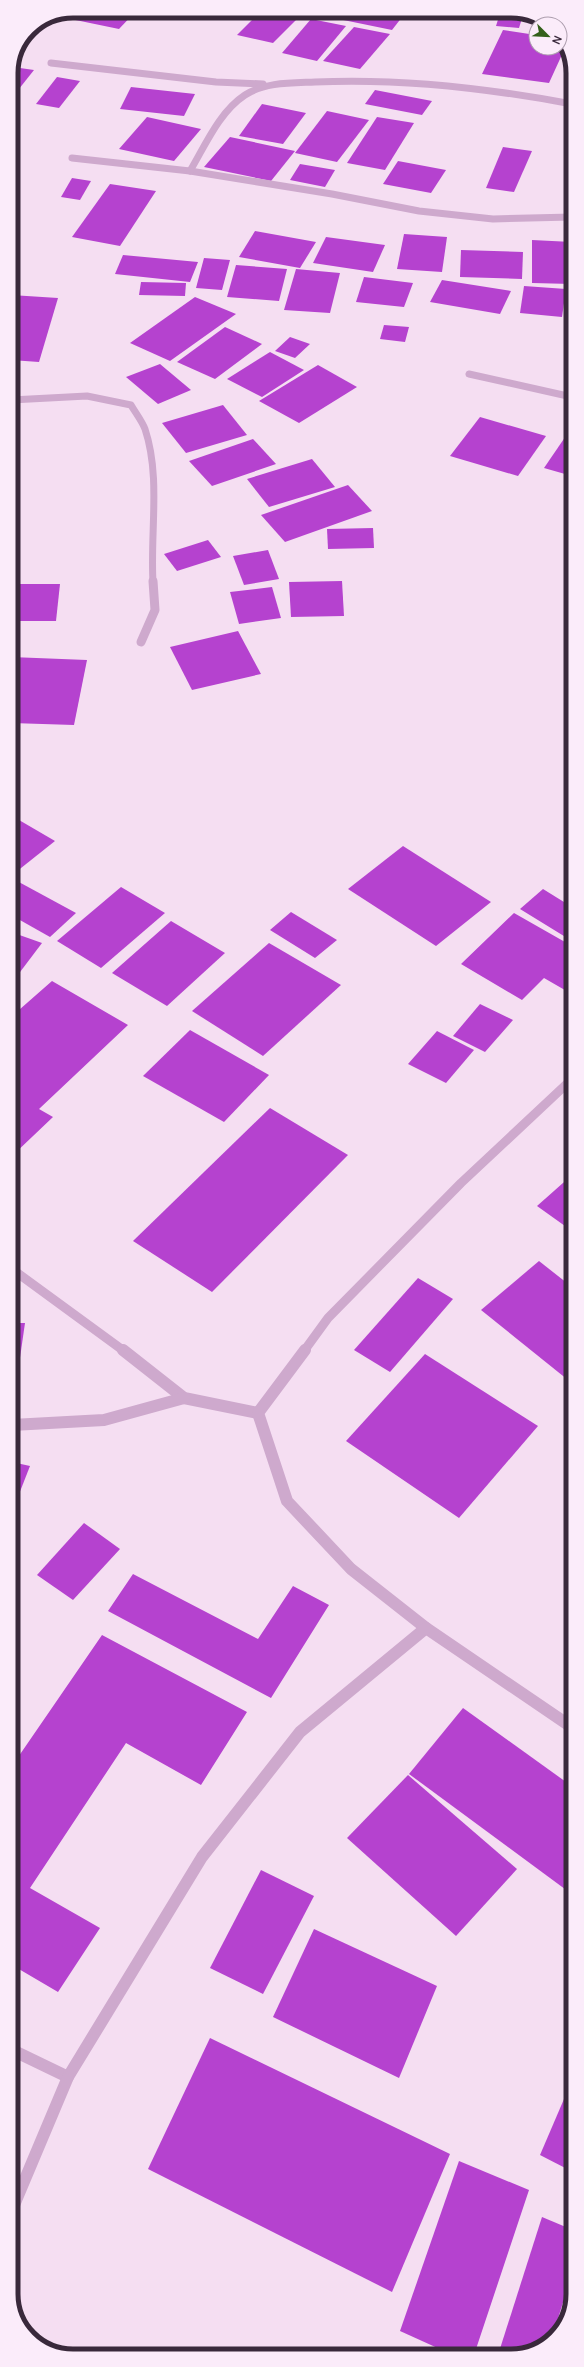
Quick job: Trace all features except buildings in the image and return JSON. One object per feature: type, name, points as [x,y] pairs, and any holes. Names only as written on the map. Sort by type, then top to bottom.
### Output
[{"type":"street","points":[[51,63],[216,82],[271,85],[330,81],[408,82],[522,94],[566,103]]},
{"type":"street","points":[[190,171],[231,108],[252,90],[271,85]]},
{"type":"street","points":[[72,158],[190,171],[332,194],[418,211],[493,219],[566,217]]},
{"type":"street","points":[[469,374],[566,396]]},
{"type":"street","points":[[18,400],[90,396],[114,399],[131,405],[145,428],[154,475],[151,549],[155,610],[141,642]]},
{"type":"street","points":[[258,1413],[328,1318],[461,1183],[566,1085]]},
{"type":"street","points":[[18,1274],[109,1340],[184,1398],[258,1413]]},
{"type":"street","points":[[18,1426],[104,1420],[184,1398]]},
{"type":"street","points":[[258,1413],[287,1501],[351,1569],[426,1628],[566,1723]]},
{"type":"street","points":[[18,2196],[68,2077],[202,1857],[300,1732],[426,1628]]},
{"type":"street","points":[[18,2053],[68,2077]]}]
